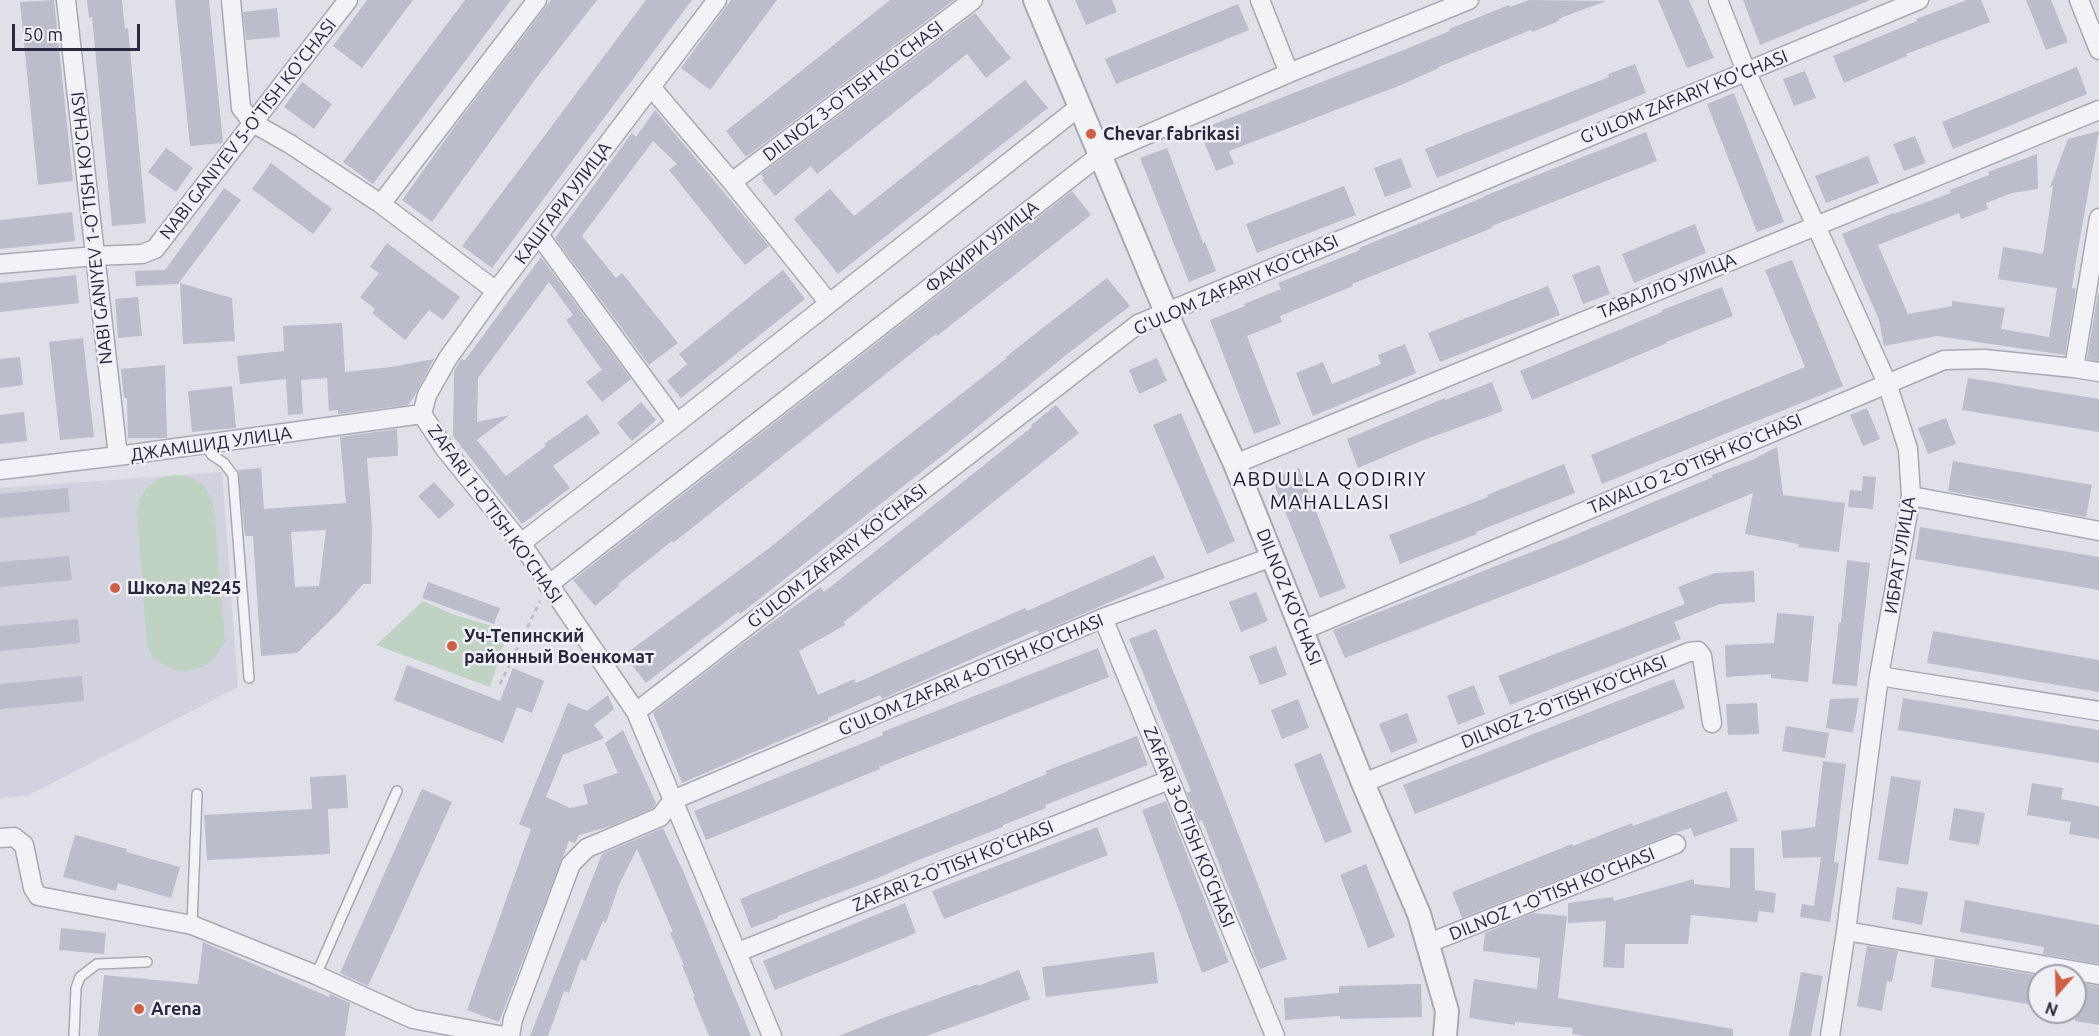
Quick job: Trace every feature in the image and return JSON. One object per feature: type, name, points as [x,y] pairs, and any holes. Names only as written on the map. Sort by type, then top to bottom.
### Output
[{"type":"street","name":"NABI GANIYEV 1-O'TISH KO'CHASI","points":[[66,0],[118,456]]},
{"type":"street","points":[[231,0],[241,108],[253,123],[290,144],[381,204],[496,291]]},
{"type":"street","name":"NABI GANIYEV 5-O'TISH KO'CHASI","points":[[0,264],[142,254],[155,249],[348,0]]},
{"type":"street","points":[[381,204],[537,0]]},
{"type":"street","name":"КАШГАРИ УЛИЦА","points":[[422,414],[427,395],[448,358],[496,291],[717,0]]},
{"type":"street","name":"DILNOZ 3-O'TISH KO'CHASI","points":[[732,182],[974,0]]},
{"type":"street","name":"DILNOZ KO'CHASI","points":[[1035,0],[1166,312],[1235,464],[1363,783],[1419,914],[1447,1011],[1445,1036]]},
{"type":"street","points":[[1260,0],[1289,73]]},
{"type":"street","name":"ФАКИРИ УЛИЦА","points":[[548,585],[1100,155],[1289,73],[1469,0]]},
{"type":"street","name":"ИБРАТ УЛИЦА","points":[[1718,0],[1746,71],[1887,383],[1908,449],[1911,496],[1878,676],[1846,931],[1830,1036]]},
{"type":"street","name":"G'ULOM ZAFARIY KO'CHASI","points":[[636,712],[1138,324],[1918,0]]},
{"type":"street","points":[[2079,0],[2099,50]]},
{"type":"street","points":[[651,87],[732,182],[829,303]]},
{"type":"street","points":[[521,543],[1079,107]]},
{"type":"street","name":"ТАВАЛЛО УЛИЦА","points":[[1235,464],[2099,110]]},
{"type":"street","points":[[2074,368],[2094,270],[2099,218]]},
{"type":"street","points":[[539,235],[677,423]]},
{"type":"street","name":"TAVALLO 2-O'TISH KO'CHASI","points":[[1303,630],[1944,360],[1984,359],[2099,372]]},
{"type":"street","name":"ZAFARI 1-O'TISH KO'CHASI","points":[[422,414],[445,448],[521,543],[636,712],[772,1036]]},
{"type":"street","name":"ДЖАМШИД УЛИЦА","points":[[0,470],[422,414]]},
{"type":"street","points":[[1911,496],[2099,531]]},
{"type":"street","name":"G'ULOM ZAFARI 4-O'TISH KO'CHASI","points":[[673,801],[1103,618],[1272,557]]},
{"type":"street","name":"ZAFARI 3-O'TISH KO'CHASI","points":[[1103,618],[1275,1036]]},
{"type":"street","name":"DILNOZ 2-O'TISH KO'CHASI","points":[[1363,783],[1689,652],[1698,651],[1702,656],[1712,723]]},
{"type":"street","points":[[1878,676],[2099,711]]},
{"type":"street","name":"ZAFARI 2-O'TISH KO'CHASI","points":[[738,952],[1169,780]]},
{"type":"street","points":[[510,1036],[513,1019],[571,864],[587,848],[660,817],[673,801]]},
{"type":"street","points":[[0,838],[14,837],[24,845],[33,888],[38,896],[192,925],[316,975],[413,1018],[504,1036]]},
{"type":"street","name":"DILNOZ 1-O'TISH KO'CHASI","points":[[1429,944],[1676,844]]},
{"type":"street","points":[[1846,931],[2099,975]]},
{"type":"lane","points":[[205,444],[233,475],[249,678]]},
{"type":"lane","points":[[316,975],[397,791]]},
{"type":"lane","points":[[192,925],[197,794]]},
{"type":"lane","points":[[74,1036],[76,988],[80,977],[97,964],[147,962]]},
{"type":"path","points":[[500,684],[548,585]]},
{"type":"shaded area","name":"Школа №245","points":[[222,472],[238,687],[27,796],[0,798],[0,488]]},
{"type":"green space","points":[[180,475],[192,478],[203,485],[214,508],[225,641],[211,662],[188,671],[175,670],[163,665],[153,657],[147,646],[137,513],[139,500],[145,489],[155,481],[167,476]]},
{"type":"green space","points":[[423,601],[455,615],[492,626],[505,641],[490,687],[376,645]]},
{"type":"building","points":[[54,0],[73,181],[38,185],[20,2]]},
{"type":"building","points":[[87,0],[122,0],[125,29],[128,28],[146,223],[112,226],[92,17],[89,18]]},
{"type":"building","points":[[175,0],[209,0],[223,143],[190,146]]},
{"type":"building","points":[[367,0],[413,0],[362,68],[333,46]]},
{"type":"building","points":[[465,0],[511,0],[373,184],[343,162]]},
{"type":"building","points":[[551,0],[597,0],[537,77],[432,222],[402,200]]},
{"type":"building","points":[[646,0],[692,0],[492,268],[462,246]]},
{"type":"building","points":[[731,0],[777,0],[710,90],[681,68]]},
{"type":"building","points":[[890,0],[954,0],[746,157],[726,131]]},
{"type":"building","points":[[1075,0],[1112,0],[1117,12],[1086,25]]},
{"type":"building","points":[[1529,0],[1606,1],[1438,67],[1401,85],[1229,151],[1234,164],[1216,171],[1199,130],[1401,51],[1509,5],[1510,7]]},
{"type":"building","points":[[1658,0],[1689,0],[1714,58],[1687,68]]},
{"type":"building","points":[[1743,0],[1868,0],[1868,1],[1760,45]]},
{"type":"building","points":[[1967,0],[1981,0],[1990,22],[1906,54],[1907,56],[1844,83],[1833,56],[1917,21],[1916,19]]},
{"type":"building","points":[[2026,0],[2051,0],[2068,42],[2046,50]]},
{"type":"building","points":[[1238,4],[1249,30],[1116,84],[1105,59]]},
{"type":"building","points":[[277,8],[280,37],[246,40],[243,12]]},
{"type":"building","points":[[975,13],[1011,58],[986,78],[967,54],[817,174],[811,166],[775,196],[762,180],[764,178],[761,174]]},
{"type":"building","points":[[1635,64],[1646,93],[1437,178],[1425,149],[1609,77],[1608,74]]},
{"type":"building","points":[[2077,67],[2087,94],[1953,149],[1942,122]]},
{"type":"building","points":[[1805,71],[1816,98],[1794,106],[1783,79]]},
{"type":"building","points":[[1025,80],[1048,108],[838,274],[794,219],[830,189],[854,216]]},
{"type":"building","points":[[302,82],[332,104],[314,129],[284,107]]},
{"type":"building","points":[[1734,93],[1784,222],[1757,232],[1707,104]]},
{"type":"building","points":[[655,110],[769,246],[745,265],[669,170],[677,164],[653,141],[582,236],[616,278],[622,273],[678,343],[649,365],[555,238],[632,133],[636,137]]},
{"type":"building","points":[[2099,131],[2076,261],[2072,288],[2076,289],[2065,355],[1937,336],[1884,346],[1879,320],[1842,234],[1951,193],[1950,190],[1989,175],[1988,172],[2037,154],[2038,189],[2012,193],[1986,203],[1988,209],[1961,219],[1959,213],[1878,245],[1908,314],[1952,306],[1952,301],[2005,308],[2001,329],[2049,337],[2057,288],[1998,279],[2003,247],[2043,254],[2053,186],[2050,187],[2068,139]]},
{"type":"building","points":[[1646,132],[1657,161],[1352,284],[1353,286],[1280,316],[1282,322],[1247,336],[1281,424],[1254,434],[1210,320],[1281,289],[1278,283],[1360,250],[1359,248]]},
{"type":"building","points":[[1915,136],[1926,163],[1904,171],[1893,144]]},
{"type":"building","points":[[166,148],[193,168],[176,192],[148,172]]},
{"type":"building","points":[[1167,148],[1216,271],[1189,282],[1140,158]]},
{"type":"building","points":[[1868,156],[1879,183],[1826,203],[1815,176]]},
{"type":"building","points":[[1401,158],[1412,187],[1385,197],[1374,168]]},
{"type":"building","points":[[271,163],[332,209],[313,234],[252,189]]},
{"type":"building","points":[[1344,186],[1356,215],[1257,253],[1246,224]]},
{"type":"building","points":[[224,188],[241,200],[178,284],[136,286],[135,271],[165,270]]},
{"type":"building","points":[[1072,191],[1091,215],[937,336],[936,334],[673,543],[672,541],[618,584],[619,586],[595,606],[573,580]]},
{"type":"building","points":[[72,212],[75,241],[0,249],[0,220]]},
{"type":"building","points":[[1695,224],[1706,253],[1634,283],[1622,254]]},
{"type":"building","points":[[387,243],[460,297],[443,320],[429,310],[405,340],[372,313],[375,309],[360,297],[379,273],[370,267]]},
{"type":"building","points":[[541,257],[631,379],[602,402],[586,382],[602,370],[566,320],[573,315],[549,282],[478,378],[477,422],[510,415],[477,440],[506,476],[546,446],[544,444],[587,414],[600,433],[553,466],[570,488],[522,524],[453,436],[454,371],[461,359],[465,360]]},
{"type":"building","points":[[1792,260],[1843,386],[1602,484],[1591,455],[1805,367],[1765,270]]},
{"type":"building","points":[[1599,265],[1610,294],[1583,304],[1572,275]]},
{"type":"building","points":[[783,270],[805,299],[681,398],[667,381],[687,364],[679,354]]},
{"type":"building","points":[[76,275],[79,303],[0,312],[0,283]]},
{"type":"building","points":[[1107,278],[1130,306],[740,614],[738,612],[646,683],[624,655],[772,546]]},
{"type":"building","points":[[180,283],[232,298],[235,341],[183,344]]},
{"type":"building","points":[[1548,286],[1560,315],[1440,362],[1428,333]]},
{"type":"building","points":[[1722,287],[1733,316],[1666,342],[1532,400],[1520,371],[1662,312],[1662,310]]},
{"type":"building","points":[[2099,293],[2099,361],[2087,359]]},
{"type":"building","points":[[138,297],[142,336],[118,338],[115,299]]},
{"type":"building","points":[[342,323],[345,372],[434,359],[408,405],[338,414],[338,410],[329,411],[327,378],[301,380],[303,414],[288,415],[286,379],[240,384],[237,356],[284,351],[283,326]]},
{"type":"building","points":[[83,338],[94,437],[60,440],[49,342]]},
{"type":"building","points":[[1405,344],[1416,373],[1313,416],[1296,373],[1323,362],[1332,384],[1381,364],[1378,355]]},
{"type":"building","points":[[20,357],[23,385],[0,388],[0,359]]},
{"type":"building","points":[[1157,358],[1167,381],[1139,394],[1129,370]]},
{"type":"building","points":[[165,365],[167,438],[128,438],[127,398],[124,398],[121,369]]},
{"type":"building","points":[[1968,378],[2099,399],[2099,432],[1962,410]]},
{"type":"building","points":[[1492,382],[1503,411],[1421,441],[1358,468],[1347,439],[1445,398],[1445,400]]},
{"type":"building","points":[[232,386],[236,428],[192,432],[188,391]]},
{"type":"building","points":[[641,402],[656,420],[632,441],[617,423]]},
{"type":"building","points":[[1056,405],[1079,433],[844,622],[845,625],[799,651],[818,695],[854,679],[856,683],[1025,608],[1027,611],[1154,555],[1165,578],[1039,633],[1037,630],[882,699],[880,695],[682,783],[653,713],[821,587],[824,592],[1032,427],[1031,425]]},
{"type":"building","points":[[1867,408],[1880,439],[1863,446],[1850,415]]},
{"type":"building","points":[[24,412],[27,441],[0,444],[0,415]]},
{"type":"building","points":[[1181,413],[1235,541],[1207,554],[1153,425]]},
{"type":"building","points":[[1946,418],[1956,444],[1928,454],[1918,428]]},
{"type":"building","points":[[397,429],[398,456],[367,458],[372,526],[371,584],[363,584],[339,612],[297,653],[261,656],[253,536],[245,536],[238,470],[261,468],[264,509],[346,503],[340,437]],"holes":[[[326,530],[319,586],[295,587],[291,532]]]},
{"type":"building","points":[[1777,447],[1783,495],[1845,503],[1839,552],[1798,547],[1799,544],[1745,534],[1753,493],[1569,570],[1345,658],[1333,630],[1570,537],[1713,477],[1712,475],[1752,460]]},
{"type":"building","points":[[1953,461],[2092,485],[2086,517],[1948,491]]},
{"type":"building","points":[[1564,464],[1575,493],[1400,564],[1389,535],[1488,497],[1487,495]]},
{"type":"building","points":[[1299,468],[1346,588],[1320,598],[1272,479]]},
{"type":"building","points":[[1863,476],[1876,477],[1873,509],[1848,507],[1850,490],[1862,491]]},
{"type":"building","points":[[434,482],[455,505],[439,519],[418,496]]},
{"type":"building","points":[[68,488],[70,512],[0,518],[0,494]]},
{"type":"building","points":[[1920,527],[2099,557],[2099,590],[1915,559]]},
{"type":"building","points":[[69,556],[72,580],[0,587],[0,562]]},
{"type":"building","points":[[1847,560],[1870,563],[1857,686],[1832,684]]},
{"type":"building","points":[[1754,571],[1755,602],[1720,604],[1674,622],[1681,639],[1510,705],[1498,676],[1685,604],[1678,587],[1715,573]]},
{"type":"building","points":[[428,582],[500,608],[494,624],[422,598]]},
{"type":"building","points":[[1256,592],[1268,621],[1241,632],[1229,602]]},
{"type":"building","points":[[1777,613],[1814,616],[1808,682],[1771,678],[1771,674],[1726,677],[1725,645],[1774,643]]},
{"type":"building","points":[[78,619],[80,643],[0,651],[0,626]]},
{"type":"building","points":[[1156,629],[1287,959],[1260,969],[1202,820],[1199,821],[1187,793],[1191,791],[1129,639]]},
{"type":"building","points":[[1933,631],[2099,660],[2099,692],[1927,663]]},
{"type":"building","points":[[1276,646],[1287,675],[1260,685],[1249,656]]},
{"type":"building","points":[[1098,648],[1109,677],[879,767],[880,769],[706,840],[694,811],[883,735],[882,732]]},
{"type":"building","points":[[407,665],[500,701],[513,668],[544,681],[532,713],[517,707],[503,743],[394,700]]},
{"type":"building","points":[[82,676],[84,701],[0,709],[0,684]]},
{"type":"building","points":[[1674,679],[1685,708],[1415,814],[1403,785]]},
{"type":"building","points":[[1474,685],[1485,714],[1458,725],[1447,696]]},
{"type":"building","points":[[608,695],[614,709],[594,725],[604,738],[563,755],[546,797],[570,808],[588,804],[583,785],[618,773],[605,743],[623,730],[656,803],[653,808],[611,826],[579,835],[575,843],[569,841],[499,1022],[467,1010],[531,829],[519,824],[568,703],[587,711]]},
{"type":"building","points":[[1859,698],[1853,733],[1826,728],[1830,699]]},
{"type":"building","points":[[1903,698],[2099,730],[2099,763],[1898,730]]},
{"type":"building","points":[[1298,699],[1309,728],[1282,739],[1271,710]]},
{"type":"building","points":[[1757,703],[1759,734],[1728,735],[1726,704]]},
{"type":"building","points":[[1407,713],[1418,742],[1391,753],[1379,724]]},
{"type":"building","points":[[1786,726],[1829,733],[1825,758],[1782,751]]},
{"type":"building","points":[[1137,736],[1148,765],[1045,805],[1046,808],[1003,825],[1003,827],[751,928],[740,899],[1008,791],[1047,774],[1046,771]]},
{"type":"building","points":[[1321,753],[1352,832],[1325,843],[1294,764]]},
{"type":"building","points":[[1823,761],[1846,764],[1834,862],[1839,863],[1830,922],[1800,917],[1802,904],[1814,906],[1821,857],[1783,858],[1781,831],[1815,827]]},
{"type":"building","points":[[346,775],[348,808],[328,809],[330,854],[207,860],[204,815],[312,809],[310,777]]},
{"type":"building","points":[[1891,776],[1921,781],[1908,865],[1878,860]]},
{"type":"building","points":[[2032,783],[2063,788],[2061,799],[2099,806],[2099,839],[2069,834],[2071,822],[2027,815]]},
{"type":"building","points":[[422,789],[452,802],[368,986],[340,973]]},
{"type":"building","points":[[1727,791],[1738,821],[1694,837],[1691,828],[1672,834],[1462,918],[1452,892],[1572,844],[1573,846],[1632,823],[1633,826]]},
{"type":"building","points":[[1166,801],[1229,962],[1202,973],[1142,810]]},
{"type":"building","points":[[1954,808],[1985,813],[1979,845],[1949,840]]},
{"type":"building","points":[[1097,827],[1108,855],[944,919],[932,891]]},
{"type":"building","points":[[663,828],[684,873],[751,1036],[709,1036],[670,933],[673,932],[637,849],[619,885],[606,923],[603,921],[586,961],[581,959],[569,993],[564,991],[548,1036],[530,1036],[602,854]]},
{"type":"building","points":[[75,835],[180,867],[171,898],[118,883],[116,891],[63,877]]},
{"type":"building","points":[[1730,848],[1754,848],[1755,890],[1776,893],[1774,913],[1759,911],[1757,922],[1691,915],[1688,944],[1625,944],[1624,968],[1603,967],[1606,921],[1568,923],[1568,903],[1613,897],[1614,901],[1694,879],[1694,884],[1730,888]]},
{"type":"building","points":[[1366,864],[1395,937],[1368,948],[1340,875]]},
{"type":"building","points":[[1897,887],[1928,892],[1922,925],[1892,919]]},
{"type":"building","points":[[1965,900],[2099,925],[2099,964],[2043,954],[2044,947],[1960,932]]},
{"type":"building","points":[[905,903],[916,933],[775,990],[763,961]]},
{"type":"building","points":[[1533,913],[1567,916],[1558,998],[1733,1029],[1733,1036],[1584,1036],[1572,1034],[1573,1028],[1515,1022],[1515,1025],[1469,1018],[1474,979],[1537,989],[1540,958],[1483,951],[1485,933]]},
{"type":"building","points":[[61,928],[106,933],[104,954],[59,950]]},
{"type":"building","points":[[203,942],[329,997],[330,994],[350,1003],[345,1036],[98,1036],[104,975],[198,984]]},
{"type":"building","points":[[1867,946],[1898,951],[1892,982],[1887,981],[1882,1011],[1857,1006]]},
{"type":"building","points":[[1154,952],[1158,983],[1046,997],[1042,967]]},
{"type":"building","points":[[1935,958],[2027,974],[2027,1004],[1931,987]]},
{"type":"building","points":[[1019,970],[1030,999],[1003,1009],[926,1036],[839,1036],[883,1018]]},
{"type":"building","points":[[1801,972],[1823,976],[1811,1036],[1789,1036]]},
{"type":"building","points":[[1421,984],[1422,1017],[1340,1019],[1340,1016],[1285,1020],[1284,998],[1339,993],[1339,986]]},
{"type":"building","points":[[2087,984],[2099,986],[2099,1025],[2087,1023]]},
{"type":"place","name":"Chevar fabrikasi","points":[[1091,134]]},
{"type":"place","name":"Школа №245","points":[[115,588]]},
{"type":"place","name":"Уч-Тепинский районный Военкомат","points":[[452,646]]},
{"type":"place","name":"Arena","points":[[139,1009]]},
{"type":"district","name":"ABDULLA QODIRIY MAHALLASI","points":[[1330,490]]}]
